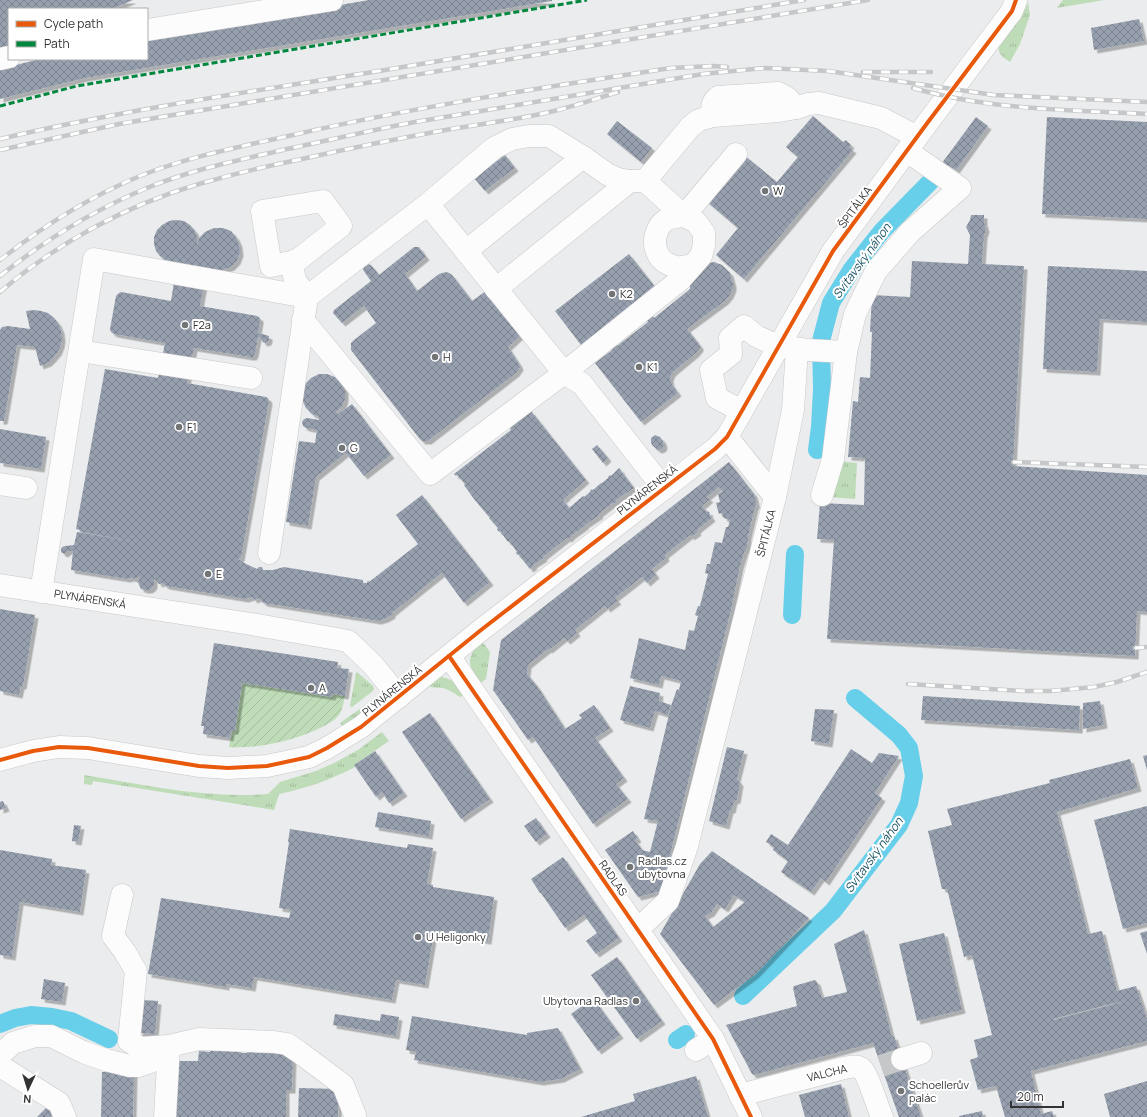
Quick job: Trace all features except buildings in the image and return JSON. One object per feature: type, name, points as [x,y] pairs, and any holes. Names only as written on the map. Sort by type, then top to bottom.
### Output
[{"type":"street","points":[[148,30],[332,0]]},
{"type":"street","name":"ŠPITÁLKA","points":[[638,929],[668,901],[688,846],[775,497],[727,437],[742,411],[794,348],[833,251],[1012,11],[1016,0]]},
{"type":"street","points":[[496,289],[637,181],[690,127],[699,120],[713,116],[796,108],[808,104],[819,103],[881,118],[960,188],[910,232],[876,271],[838,351],[832,458],[822,495]]},
{"type":"street","points":[[269,553],[303,320],[307,297],[428,204],[494,148],[512,139],[529,136],[549,136],[583,156],[607,174],[618,178],[637,181],[684,216],[696,222],[704,233],[704,245],[701,256],[680,280],[564,373],[430,474],[303,320]]},
{"type":"street","points":[[692,265],[677,267],[665,263],[658,254],[654,241],[658,228],[665,221],[675,217],[684,216],[736,154]]},
{"type":"street","points":[[466,251],[583,156]]},
{"type":"street","points":[[428,204],[564,373],[582,384],[664,488]]},
{"type":"street","points":[[41,592],[94,259],[307,297]]},
{"type":"street","points":[[291,262],[295,280],[307,297]]},
{"type":"street","points":[[742,411],[717,398],[711,370],[731,354],[730,338],[744,326],[756,336],[794,348],[838,351]]},
{"type":"street","points":[[775,497],[793,410],[794,348]]},
{"type":"street","points":[[80,351],[251,378]]},
{"type":"street","name":"PLYNÁRENSKÁ","points":[[0,760],[33,751],[59,747],[88,748],[199,766],[228,768],[267,766],[309,757],[327,748],[362,726],[448,656],[715,448],[727,437]]},
{"type":"street","points":[[0,484],[26,488]]},
{"type":"street","name":"PLYNÁRENSKÁ","points":[[0,585],[251,624],[348,641],[373,664],[399,697]]},
{"type":"street","name":"RADLAS","points":[[448,656],[638,929],[705,1045],[740,1095],[751,1117]]},
{"type":"street","points":[[122,895],[113,936],[125,952],[136,971],[130,1041],[140,1048],[169,1046],[200,1039],[274,1042],[287,1044],[343,1085],[355,1117]]},
{"type":"street","points":[[0,1055],[13,1043],[35,1036],[51,1036],[83,1052],[106,1060],[130,1066],[138,1066],[150,1062],[169,1046]]},
{"type":"street","points":[[165,1117],[169,1046]]},
{"type":"street","points":[[0,1066],[59,1103],[65,1117]]},
{"type":"street","name":"VALCHA","points":[[740,1095],[844,1068],[866,1068],[867,1078],[882,1117]]},
{"type":"green space","points":[[1063,0],[1104,0],[1057,8]]},
{"type":"green space","points":[[1028,2],[1030,15],[1020,44],[1010,62],[1000,53],[999,45],[1026,8]]},
{"type":"green space","points":[[838,461],[857,463],[855,499],[830,497]]},
{"type":"green space","points":[[482,641],[490,652],[486,679],[479,684],[472,671],[470,661],[473,652]]},
{"type":"green space","points":[[357,672],[373,686],[374,689],[352,707],[350,706]]},
{"type":"green space","points":[[442,677],[453,681],[464,695],[460,697],[446,689],[427,685]]},
{"type":"green space","points":[[242,683],[332,697],[333,694],[345,696],[340,714],[334,720],[315,730],[291,739],[266,745],[253,747],[229,747],[232,731],[235,731]]},
{"type":"green space","points":[[381,694],[380,697],[344,728],[340,723]]},
{"type":"green space","points":[[382,732],[389,741],[354,765],[355,767],[318,783],[279,794],[274,810],[93,781],[92,785],[84,784],[84,775],[199,793],[222,795],[268,794],[280,782],[316,771],[334,763],[358,750]]},
{"type":"waterway","name":"Svitavský náhon","points":[[817,450],[822,389],[821,341],[831,303],[852,269],[882,231],[930,182]]},
{"type":"waterway","name":"Svitavský náhon","points":[[792,615],[795,554]]},
{"type":"waterway","name":"Svitavský náhon","points":[[743,996],[833,911],[899,825],[909,803],[914,776],[909,748],[899,735],[855,698]]},
{"type":"waterway","name":"Svitavský náhon","points":[[0,1024],[15,1018],[31,1015],[52,1017],[71,1021],[109,1039]]},
{"type":"waterway","name":"Svitavský náhon","points":[[677,1040],[686,1034]]},
{"type":"tunnel","points":[[881,1066],[902,1059]]},
{"type":"railway","points":[[0,139],[97,118],[195,101],[804,0]]},
{"type":"railway","points":[[0,150],[119,124],[868,0]]},
{"type":"railway","points":[[0,260],[49,224],[103,193],[140,176],[198,157],[344,124],[577,82],[671,68],[713,66],[727,67]]},
{"type":"railway","points":[[0,276],[34,250],[89,216],[147,188],[199,170],[287,149],[415,122],[703,74],[765,68],[828,71],[994,95],[1147,102]]},
{"type":"railway","points":[[863,72],[931,72]]},
{"type":"railway","points":[[913,88],[971,101],[1000,105],[1059,110],[1147,114]]},
{"type":"railway","points":[[0,292],[45,257],[119,214],[172,193],[212,180],[263,167],[357,147],[545,113],[618,92]]},
{"type":"railway","points":[[1013,462],[1147,467]]},
{"type":"railway","points":[[1135,648],[1147,647]]},
{"type":"railway","points":[[908,684],[1024,691],[1050,691],[1094,687],[1117,682],[1147,672]]},
{"type":"marked path","points":[[0,106],[77,86],[587,0]]},
{"type":"cycle path","points":[[0,760],[33,751],[59,747],[88,748],[199,766],[228,768],[267,766],[309,757],[361,727],[481,630],[715,449],[727,437],[833,251],[1012,11],[1016,0]]},
{"type":"cycle path","points":[[449,656],[713,1039],[751,1117]]},
{"type":"place","name":"W","points":[[765,191]]},
{"type":"place","name":"K2","points":[[612,294]]},
{"type":"place","name":"F2a","points":[[185,325]]},
{"type":"place","name":"H","points":[[435,357]]},
{"type":"place","name":"K1","points":[[639,367]]},
{"type":"place","name":"F1","points":[[179,427]]},
{"type":"place","name":"G","points":[[342,448]]},
{"type":"place","name":"E","points":[[208,574]]},
{"type":"place","name":"A","points":[[311,688]]},
{"type":"place","name":"Radlas.cz ubytovna","points":[[630,867]]},
{"type":"place","name":"U Heligonky","points":[[418,937]]},
{"type":"place","name":"Ubytovna Radlas","points":[[636,1001]]},
{"type":"place","name":"Schoellerův palác","points":[[901,1091]]}]
